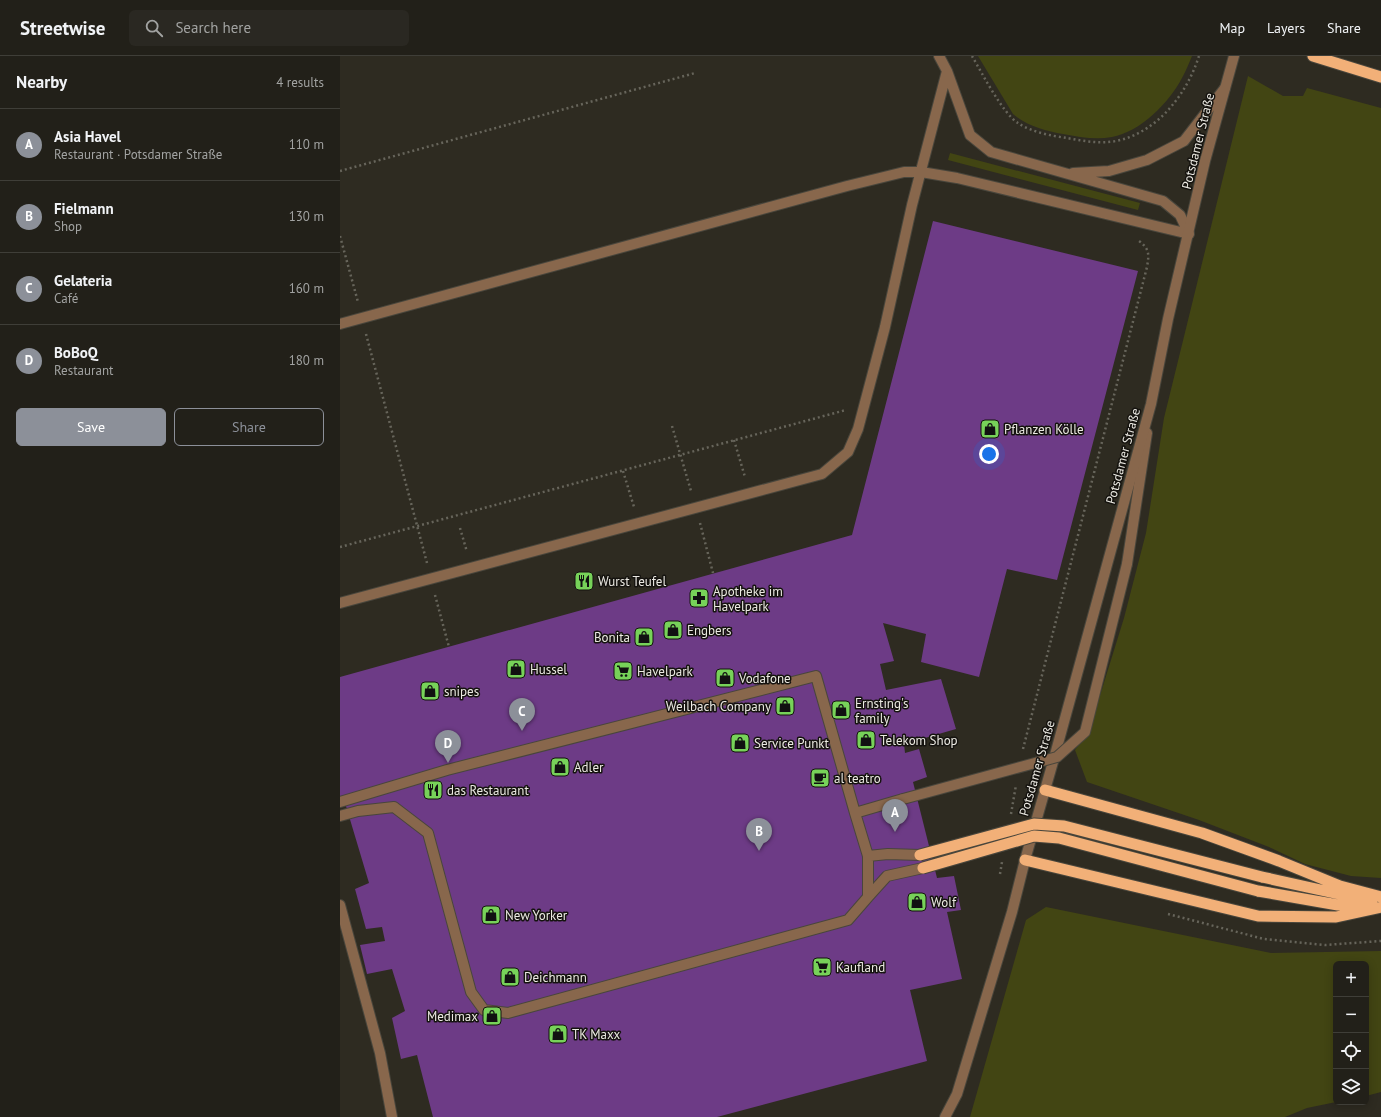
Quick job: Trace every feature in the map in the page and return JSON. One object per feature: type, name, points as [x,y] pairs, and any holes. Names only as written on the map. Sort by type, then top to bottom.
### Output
[{"type":"highway","points":[[1313,56],[1381,77]]},
{"type":"highway","points":[[1045,790],[1202,834],[1279,861],[1340,886],[1381,899]]},
{"type":"highway","points":[[920,855],[1034,824],[1064,826],[1262,877],[1339,894],[1381,899]]},
{"type":"highway","points":[[923,868],[1034,836],[1059,838],[1258,891],[1338,905],[1381,903]]},
{"type":"highway","points":[[1025,860],[1258,916],[1336,917],[1381,907]]},
{"type":"street","points":[[939,56],[947,72],[970,135],[991,152],[1162,201],[1180,215],[1189,234]]},
{"type":"street","name":"Potsdamer Straße","points":[[945,1117],[957,1094],[1012,912],[1151,404],[1168,319],[1205,161],[1234,56]]},
{"type":"street","points":[[340,603],[822,474],[848,452],[858,429],[885,327],[920,172],[947,72]]},
{"type":"street","points":[[1063,173],[1109,171],[1147,160],[1184,141],[1225,88]]},
{"type":"street","points":[[340,324],[847,186],[904,172],[920,172],[957,178],[1189,234]]},
{"type":"street","points":[[855,813],[1057,757],[1086,732],[1127,564],[1151,404]]},
{"type":"street","points":[[340,802],[447,770],[816,676],[868,856],[868,897]]},
{"type":"street","points":[[340,816],[358,811],[394,807],[428,834],[471,992],[484,1010],[508,1013],[848,920],[887,876],[923,868]]},
{"type":"street","points":[[868,856],[888,854],[920,855]]},
{"type":"street","points":[[340,904],[380,1053],[392,1117]]},
{"type":"path","points":[[972,56],[1009,116],[1018,124],[1058,137],[1094,142],[1116,141],[1136,134],[1154,123],[1168,111],[1182,93],[1194,72],[1198,56]]},
{"type":"path","points":[[340,170],[695,73]]},
{"type":"path","points":[[340,236],[449,647]]},
{"type":"path","points":[[1022,755],[1147,268],[1149,255],[1146,246],[1140,241]]},
{"type":"path","points":[[340,547],[852,409]]},
{"type":"path","points":[[734,440],[750,493]]},
{"type":"path","points":[[623,471],[639,523]]},
{"type":"path","points":[[460,528],[472,568]]},
{"type":"path","points":[[1011,815],[1017,778]]},
{"type":"path","points":[[1000,874],[1003,859]]},
{"type":"green space","points":[[978,56],[1192,56],[1185,73],[1176,88],[1170,97],[1153,115],[1143,123],[1123,134],[1112,137],[1094,138],[1050,131],[1030,125],[1018,118],[1013,114]]},
{"type":"green space","points":[[1248,76],[1283,96],[1303,96],[1307,88],[1381,108],[1381,878],[1351,876],[1305,864],[1269,847],[1199,820],[1087,782],[1075,750],[1089,731],[1124,618],[1146,533],[1164,418]]},
{"type":"green space","points":[[950,153],[1140,203],[1138,210],[948,160]]},
{"type":"green space","points":[[1046,907],[1271,953],[1381,951],[1381,1092],[1369,1095],[1369,961],[1333,961],[1333,1103],[1307,1108],[1285,1117],[970,1117],[1026,920]]},
{"type":"building","name":"Havelpark","points":[[933,221],[1138,271],[1057,580],[1007,569],[979,677],[921,662],[926,634],[883,623],[894,661],[880,664],[886,690],[941,679],[956,729],[904,744],[905,753],[919,749],[927,777],[913,782],[937,878],[954,876],[961,910],[947,912],[962,979],[910,990],[927,1061],[717,1117],[433,1117],[417,1055],[401,1059],[392,1018],[405,1011],[392,969],[367,974],[360,945],[385,941],[382,927],[366,929],[355,889],[369,883],[343,796],[340,797],[340,677],[852,535]]},
{"type":"place","name":"Pflanzen Kölle","points":[[990,429]]},
{"type":"place","name":"Wurst Teufel","points":[[584,581]]},
{"type":"place","name":"Apotheke im Havelpark","points":[[699,598]]},
{"type":"place","name":"Engbers","points":[[673,630]]},
{"type":"place","name":"Bonita","points":[[644,637]]},
{"type":"place","name":"Hussel","points":[[516,669]]},
{"type":"place","name":"Havelpark","points":[[623,671]]},
{"type":"place","name":"Vodafone","points":[[725,678]]},
{"type":"place","name":"snipes","points":[[430,691]]},
{"type":"place","name":"Weilbach Company","points":[[785,706]]},
{"type":"place","name":"Ernsting's family","points":[[841,710]]},
{"type":"place","name":"Gelateria","points":[[522,731]]},
{"type":"place","name":"Telekom Shop","points":[[866,740]]},
{"type":"place","name":"Service Punkt","points":[[740,743]]},
{"type":"place","name":"BoBoQ","points":[[448,763]]},
{"type":"place","name":"Adler","points":[[560,767]]},
{"type":"place","name":"al teatro","points":[[820,778]]},
{"type":"place","name":"das Restaurant","points":[[433,790]]},
{"type":"place","name":"Asia Havel","points":[[895,832]]},
{"type":"place","name":"Fielmann","points":[[759,851]]},
{"type":"place","name":"Wolf","points":[[917,902]]},
{"type":"place","name":"New Yorker","points":[[491,915]]},
{"type":"place","name":"Kaufland","points":[[822,967]]},
{"type":"place","name":"Deichmann","points":[[510,977]]},
{"type":"place","name":"Medimax","points":[[492,1016]]},
{"type":"place","name":"TK Maxx","points":[[558,1034]]}]
